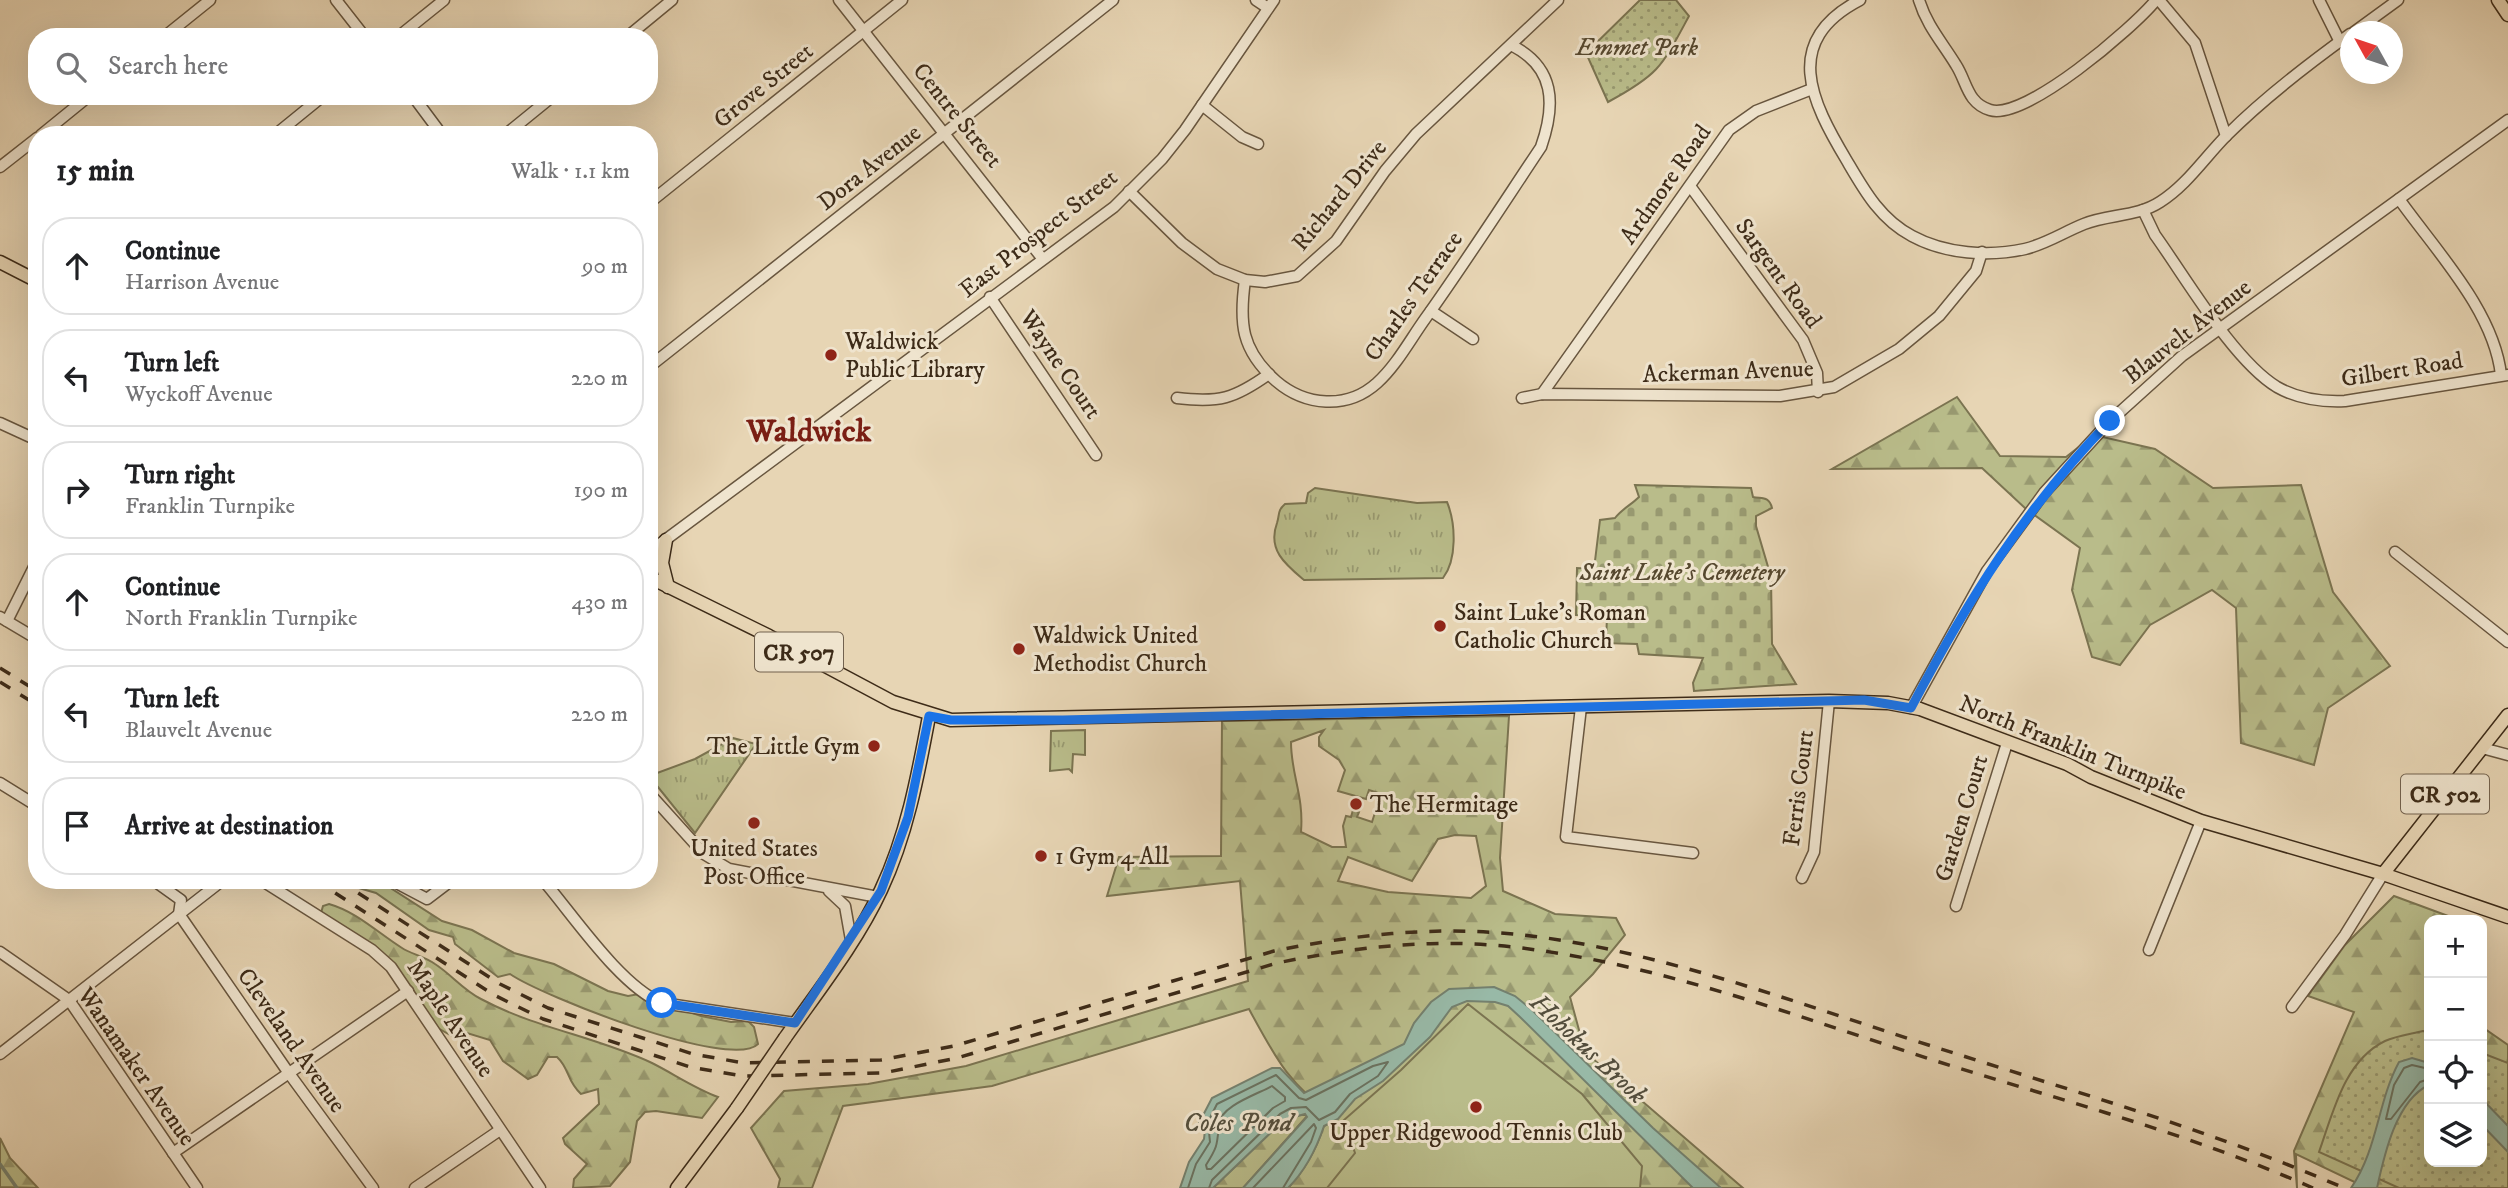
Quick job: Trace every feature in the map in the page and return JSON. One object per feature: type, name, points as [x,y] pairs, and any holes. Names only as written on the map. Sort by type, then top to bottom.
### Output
[{"type":"main road","points":[[2498,0],[2508,15]]},
{"type":"main road","points":[[0,262],[28,276]]},
{"type":"main road","points":[[666,540],[662,562],[668,587]]},
{"type":"main road","name":"CR 507","points":[[658,582],[893,702],[929,716]]},
{"type":"main road","name":"North Franklin Turnpike","points":[[929,716],[951,720],[1231,716],[1864,700],[1911,708],[2067,764],[2201,821],[2383,874],[2508,917]]},
{"type":"main road","name":"CR 502","points":[[2383,874],[2508,715]]},
{"type":"main road","points":[[677,1188],[737,1108],[878,897],[908,817],[929,716]]},
{"type":"street","points":[[174,28],[209,0]]},
{"type":"street","points":[[336,0],[358,28]]},
{"type":"street","points":[[409,28],[444,0]]},
{"type":"street","points":[[638,28],[672,0]]},
{"type":"street","name":"Centre Street","points":[[839,0],[1042,258]]},
{"type":"street","name":"Grove Street","points":[[658,196],[902,0]]},
{"type":"street","name":"Dora Avenue","points":[[658,360],[1113,0]]},
{"type":"street","points":[[1256,0],[1271,4]]},
{"type":"street","name":"Richard Drive","points":[[1129,191],[1199,257],[1217,269],[1245,280],[1282,281],[1297,276],[1336,241],[1377,181],[1416,134],[1558,0]]},
{"type":"street","points":[[1860,0],[1834,17],[1816,42],[1808,72],[1822,118],[1869,197],[1882,213],[1904,231],[1930,244],[1982,252],[2025,249],[2086,223],[2143,210],[2168,197],[2226,136],[2292,77],[2340,41],[2319,0]]},
{"type":"street","points":[[1919,0],[1924,19],[1955,62],[1973,99],[1981,106],[2000,112],[2018,108],[2050,88],[2121,37],[2158,0],[2186,30],[2198,51],[2226,136]]},
{"type":"street","points":[[2369,21],[2398,0]]},
{"type":"street","name":"East Prospect Street","points":[[658,546],[1114,207],[1162,159],[1271,4]]},
{"type":"street","name":"Charles Terrace","points":[[1245,280],[1242,327],[1254,356],[1282,386],[1308,400],[1321,402],[1347,399],[1377,384],[1431,311],[1541,147],[1547,130],[1550,99],[1544,77],[1531,56],[1511,45]]},
{"type":"street","name":"Ardmore Road","points":[[1542,394],[1718,144],[1743,119],[1812,89]]},
{"type":"street","points":[[52,126],[78,105]]},
{"type":"street","points":[[286,126],[312,105]]},
{"type":"street","points":[[420,105],[435,126]]},
{"type":"street","points":[[516,126],[542,105]]},
{"type":"street","points":[[1202,105],[1242,137],[1258,144]]},
{"type":"street","name":"Blauvelt Avenue","points":[[1911,708],[1987,571],[2076,456],[2145,387],[2222,327],[2508,120]]},
{"type":"street","points":[[0,167],[28,145]]},
{"type":"street","name":"Sargent Road","points":[[1690,186],[1803,341],[1816,373],[1818,392]]},
{"type":"street","points":[[2399,200],[2479,310],[2505,375]]},
{"type":"street","name":"Gilbert Road","points":[[2143,210],[2155,235],[2222,327],[2265,378],[2279,388],[2311,400],[2346,401],[2505,375]]},
{"type":"street","name":"Ackerman Avenue","points":[[1522,398],[1542,394],[1780,396],[1818,392],[1852,379],[1920,333],[1957,296],[1976,271],[1982,252]]},
{"type":"street","name":"Wayne Court","points":[[990,297],[1096,455]]},
{"type":"street","points":[[1431,311],[1473,339]]},
{"type":"street","points":[[1177,398],[1202,401],[1233,398],[1269,374]]},
{"type":"street","points":[[0,423],[28,436]]},
{"type":"street","points":[[2395,552],[2508,642]]},
{"type":"street","points":[[28,576],[3,619],[28,634]]},
{"type":"street","name":"Ferris Court","points":[[1802,878],[1814,852],[1829,701]]},
{"type":"street","points":[[1581,707],[1566,837],[1693,853]]},
{"type":"street","name":"Garden Court","points":[[1956,906],[2007,743]]},
{"type":"street","points":[[2482,748],[2508,755]]},
{"type":"street","points":[[0,783],[28,800]]},
{"type":"street","points":[[658,803],[704,854],[716,862],[747,874],[878,897]]},
{"type":"street","points":[[2149,950],[2201,821]]},
{"type":"street","points":[[2292,1007],[2345,935],[2383,874]]},
{"type":"street","name":"Cleveland Avenue","points":[[166,889],[181,900],[179,914],[288,1072],[373,1188]]},
{"type":"street","points":[[0,1054],[211,889]]},
{"type":"street","name":"Maple Avenue","points":[[275,889],[382,958],[408,990],[540,1188]]},
{"type":"street","points":[[408,889],[427,899],[440,889]]},
{"type":"street","points":[[551,889],[628,980],[650,998],[662,1003],[795,1023]]},
{"type":"street","points":[[827,889],[845,906],[851,940]]},
{"type":"street","name":"Wanamaker Avenue","points":[[0,951],[69,1000],[197,1188]]},
{"type":"street","points":[[173,1153],[408,990]]},
{"type":"street","points":[[415,1188],[500,1130]]},
{"type":"green space","name":"Emmet Park","points":[[1640,0],[1676,0],[1689,16],[1658,67],[1639,84],[1608,102],[1586,53]]},
{"type":"green space","points":[[1957,397],[2000,456],[2066,457],[2094,435],[2155,449],[2213,488],[2301,485],[2333,592],[2390,666],[2328,708],[2314,765],[2241,743],[2236,608],[2212,590],[2150,625],[2120,665],[2092,657],[2072,590],[2080,548],[2026,509],[1982,468],[1832,469]]},
{"type":"green space","name":"Saint Luke's Cemetery","points":[[1635,485],[1751,488],[1753,497],[1769,502],[1772,508],[1756,516],[1756,526],[1771,577],[1772,644],[1796,684],[1694,691],[1693,683],[1703,658],[1639,654],[1637,644],[1606,643],[1607,616],[1576,615],[1577,568],[1594,569],[1600,520],[1615,518],[1639,497]]},
{"type":"green space","points":[[1315,488],[1417,503],[1447,502],[1454,541],[1451,562],[1443,578],[1304,580],[1280,556],[1274,541],[1282,506],[1306,503],[1308,493]]},
{"type":"green space","points":[[1509,716],[1500,858],[1503,891],[1555,914],[1616,918],[1625,935],[1570,997],[1585,1052],[1743,1188],[1288,1188],[1309,1159],[1324,1126],[1337,1119],[1307,1094],[1285,1070],[1249,1009],[992,1086],[843,1106],[812,1188],[778,1188],[780,1179],[751,1128],[784,1091],[868,1084],[966,1066],[1248,981],[1240,881],[1107,896],[1119,857],[1221,856],[1222,721]],"holes":[[[1324,730],[1319,737],[1319,746],[1339,760],[1345,770],[1338,791],[1366,799],[1369,790],[1381,794],[1372,822],[1357,817],[1359,812],[1353,810],[1351,817],[1346,816],[1343,826],[1346,847],[1332,847],[1301,832],[1301,807],[1291,742]],[[1455,835],[1476,836],[1486,886],[1471,898],[1388,892],[1338,881],[1348,857],[1412,881],[1438,839]]]},
{"type":"green space","points":[[1085,730],[1085,755],[1073,754],[1072,772],[1069,769],[1050,771],[1051,731]]},
{"type":"green space","points":[[733,738],[756,744],[695,833],[658,787],[658,773],[695,759]]},
{"type":"green space","points":[[362,889],[392,889],[442,921],[472,930],[514,953],[554,964],[608,991],[628,996],[639,994],[701,1016],[731,1022],[748,1021],[754,1027],[758,1044],[741,1050],[712,1048],[676,1040],[595,1013],[510,974],[498,977],[455,944],[453,937],[429,930],[376,893]]},
{"type":"green space","points":[[2394,896],[2445,915],[2424,915],[2424,1167],[2487,1167],[2487,1030],[2508,1045],[2508,1188],[2367,1188],[2296,1154],[2297,1188],[2294,1151],[2354,1012],[2308,996],[2345,945]]},
{"type":"green space","points":[[329,904],[349,912],[402,948],[431,961],[481,999],[523,1018],[631,1054],[718,1097],[702,1118],[656,1111],[645,1112],[637,1121],[630,1162],[610,1186],[573,1188],[574,1179],[587,1164],[565,1144],[563,1138],[599,1104],[598,1089],[581,1094],[557,1057],[548,1057],[537,1075],[528,1079],[503,1061],[490,1040],[467,1033],[452,1036],[436,1027],[403,978],[321,913],[323,906]]},
{"type":"green space","name":"Upper Ridgewood Tennis Club","points":[[1468,1004],[1582,1094],[1642,1166],[1640,1188],[1327,1188],[1355,1153],[1344,1120],[1401,1070]]},
{"type":"green space","points":[[2424,1031],[2424,1167],[2487,1167],[2487,1055],[2508,1063],[2508,1188],[2399,1188],[2319,1152],[2342,1089],[2359,1061],[2385,1041]]},
{"type":"green space","points":[[1292,1115],[1308,1115],[1243,1188],[1213,1188],[1284,1119]]},
{"type":"green space","points":[[0,1138],[10,1158],[38,1188],[0,1187]]},
{"type":"water","name":"Coles Pond","points":[[1494,987],[1515,996],[1532,1010],[1653,1128],[1721,1188],[1693,1188],[1508,1006],[1495,1002],[1467,1001],[1452,1007],[1430,1037],[1383,1081],[1355,1099],[1338,1119],[1324,1126],[1310,1159],[1288,1188],[1243,1188],[1307,1117],[1305,1114],[1284,1120],[1213,1188],[1180,1188],[1189,1162],[1204,1139],[1205,1130],[1198,1125],[1212,1098],[1272,1068],[1280,1068],[1304,1093],[1404,1044],[1414,1023],[1431,1002],[1449,989]]},
{"type":"water","points":[[2412,1058],[2424,1062],[2424,1088],[2408,1103],[2393,1130],[2377,1188],[2351,1188],[2367,1158],[2386,1094],[2399,1062]]},
{"type":"water","points":[[2487,1104],[2508,1126],[2508,1152],[2487,1130]]},
{"type":"waterway","points":[[0,1164],[17,1188]]},
{"type":"railway","points":[[0,668],[28,685]]},
{"type":"railway","points":[[0,682],[28,699]]},
{"type":"railway","points":[[329,889],[494,995],[543,1019],[690,1067],[743,1076],[883,1073],[957,1058],[1277,963],[1336,952],[1395,946],[1483,944],[1570,955],[1737,996],[2181,1137],[2313,1188]]},
{"type":"railway","points":[[352,889],[500,984],[548,1008],[693,1054],[744,1063],[881,1060],[954,1046],[1274,951],[1333,940],[1453,931],[1513,934],[1568,941],[1679,966],[1791,1000],[2200,1132],[2344,1188]]},
{"type":"place","name":"Waldwick Public Library","points":[[831,355]]},
{"type":"place","name":"Saint Luke's Roman Catholic Church","points":[[1440,626]]},
{"type":"place","name":"Waldwick United Methodist Church","points":[[1019,649]]},
{"type":"place","name":"The Little Gym","points":[[874,746]]},
{"type":"place","name":"The Hermitage","points":[[1356,804]]},
{"type":"place","name":"United States Post Office","points":[[754,823]]},
{"type":"place","name":"1 Gym 4 All","points":[[1041,856]]},
{"type":"place","name":"Upper Ridgewood Tennis Club","points":[[1476,1107]]},
{"type":"district","name":"Waldwick","points":[[809,430]]},
{"type":"route","points":[[662,1003],[795,1023],[863,924],[881,891],[908,817],[929,716],[951,720],[1063,720],[1864,700],[1911,708],[1987,571],[2045,493],[2110,421]]},
{"type":"water label","name":"Hohokus Brook","points":[[1589,1048]]}]
